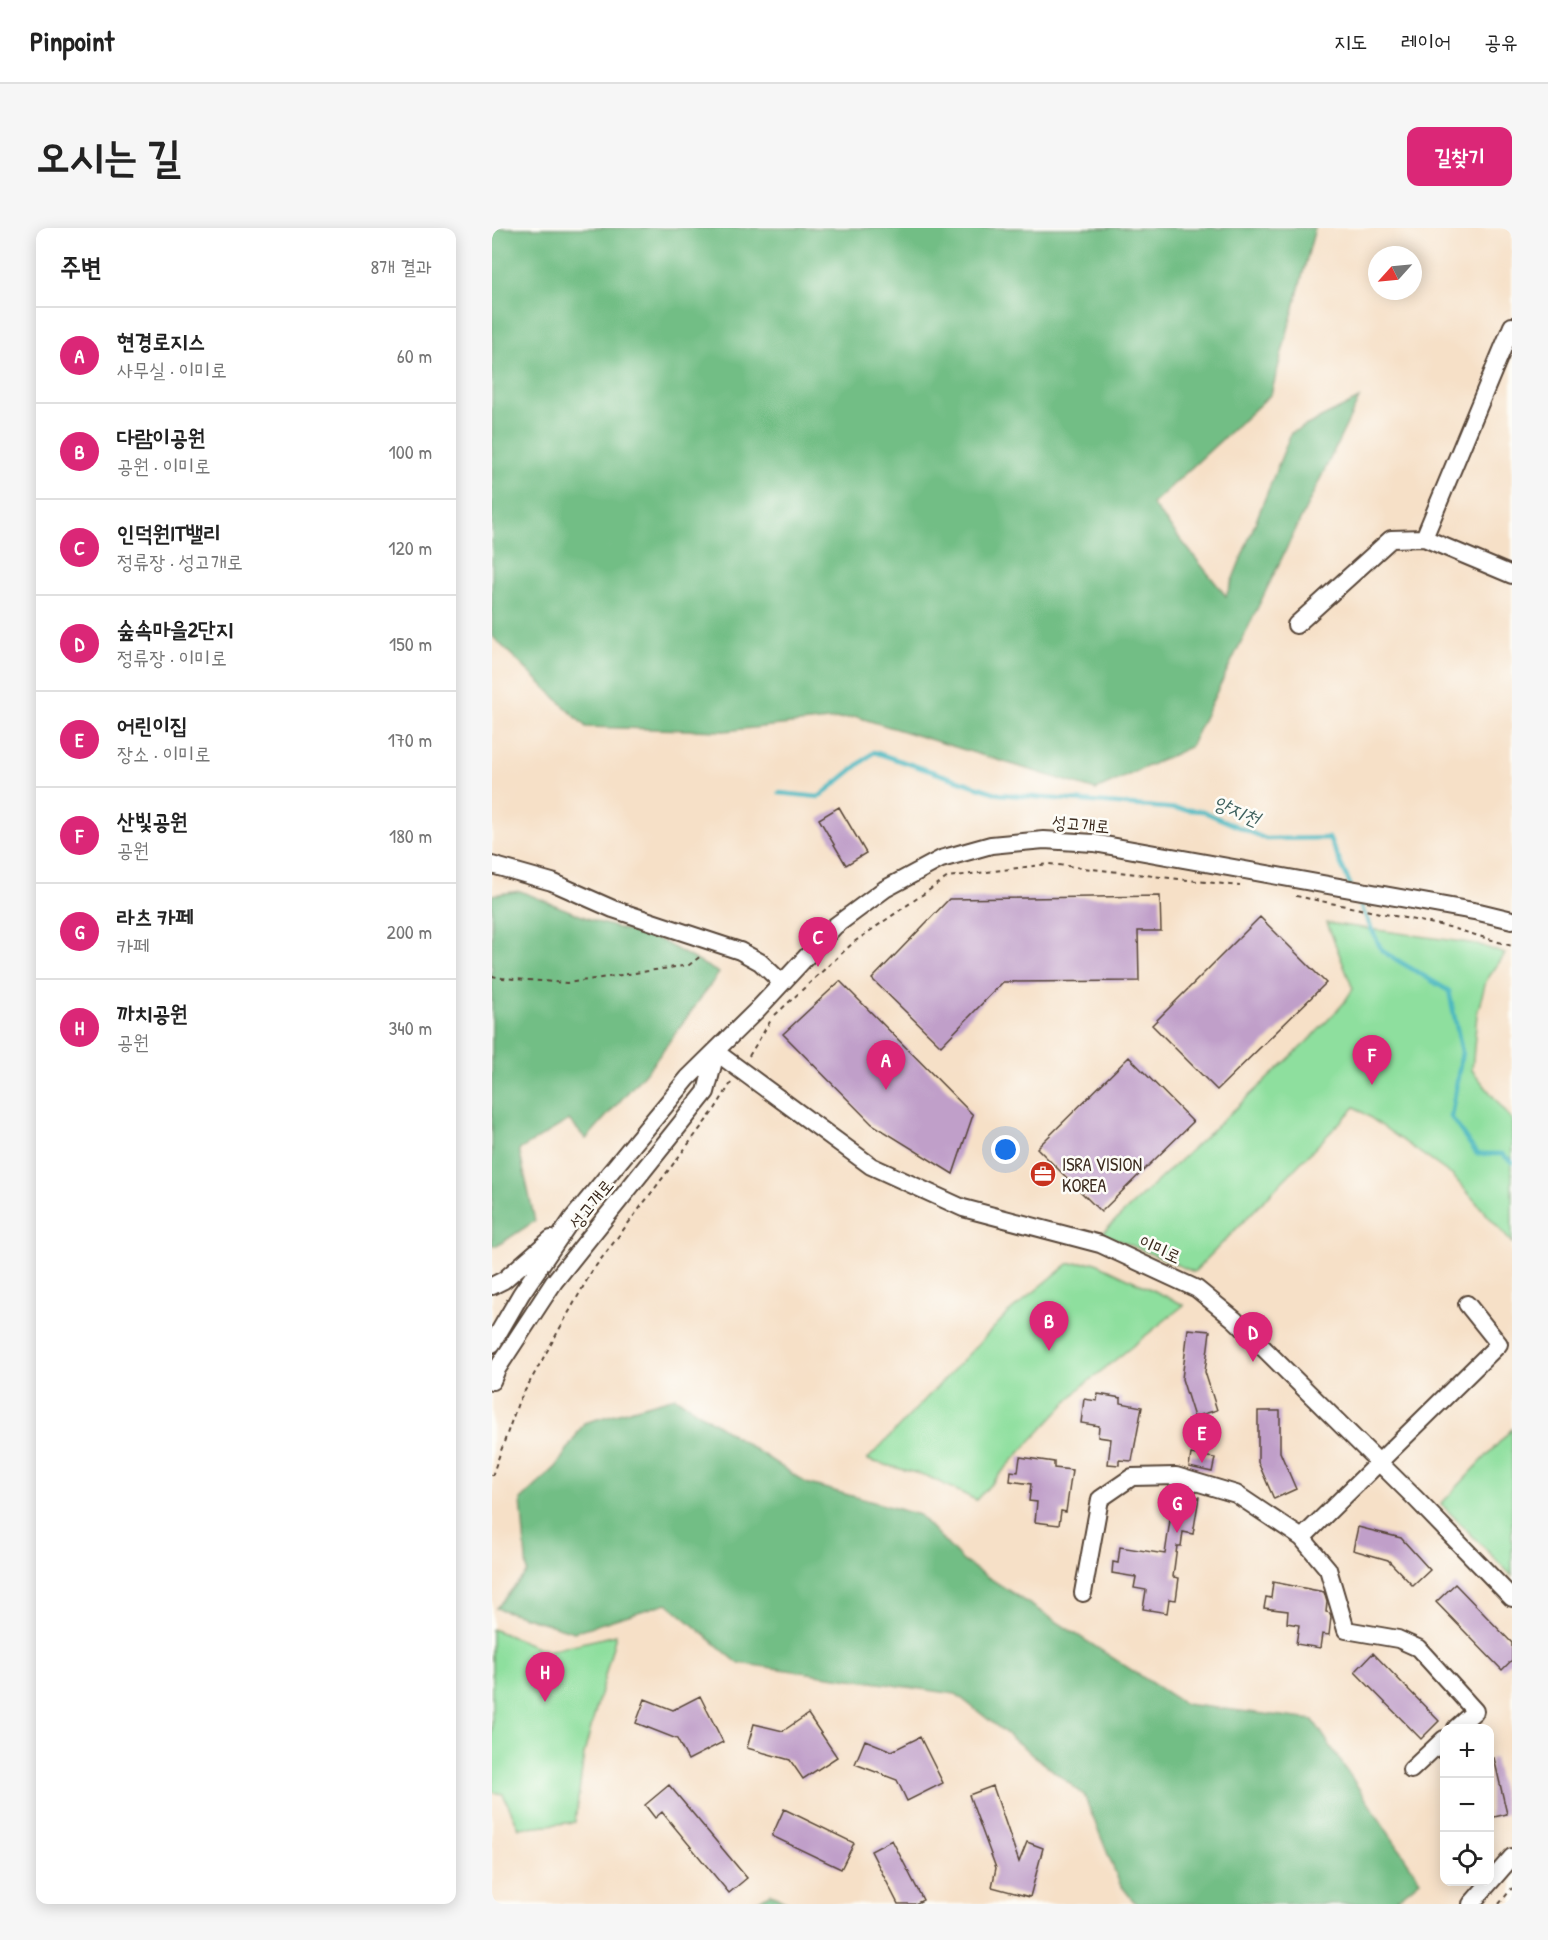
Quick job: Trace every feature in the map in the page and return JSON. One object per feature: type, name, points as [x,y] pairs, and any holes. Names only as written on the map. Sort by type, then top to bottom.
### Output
[{"type":"street","points":[[1424,538],[1512,326]]},
{"type":"street","points":[[1296,625],[1391,539],[1424,538],[1512,574]]},
{"type":"street","name":"성고개로","points":[[492,1344],[500,1315],[521,1294],[572,1221],[688,1078],[716,1052],[836,926],[885,889],[941,859],[992,845],[1044,840],[1094,843],[1479,912],[1512,920]]},
{"type":"street","points":[[492,865],[552,882],[614,909],[740,951],[760,962],[782,983]]},
{"type":"street","name":"이미로","points":[[716,1052],[871,1166],[963,1208],[1100,1244],[1197,1289],[1235,1320],[1380,1462],[1512,1598]]},
{"type":"street","name":"성고개로","points":[[492,1381],[497,1369],[554,1282],[706,1092],[716,1052]]},
{"type":"street","points":[[492,1286],[512,1274],[572,1221]]},
{"type":"street","points":[[1302,1538],[1499,1344],[1467,1304]]},
{"type":"street","points":[[500,1315],[529,1320]]},
{"type":"street","points":[[1083,1593],[1100,1499],[1132,1477],[1176,1476],[1236,1494],[1302,1538],[1328,1569],[1346,1630],[1398,1639],[1418,1648],[1475,1711],[1460,1724]]},
{"type":"street","points":[[1411,1770],[1440,1743]]},
{"type":"street","points":[[1471,1904],[1512,1857]]},
{"type":"path","points":[[492,1476],[518,1403],[592,1271],[715,1109],[772,1018],[854,942],[948,877],[1049,864],[1243,886]]},
{"type":"path","points":[[1287,894],[1449,927],[1512,946]]},
{"type":"path","points":[[492,976],[567,983],[689,965],[717,945]]},
{"type":"path","points":[[1498,1904],[1512,1888]]},
{"type":"green space","points":[[492,228],[1315,228],[1271,394],[1152,504],[1226,596],[1291,433],[1359,399],[1190,747],[1096,790],[857,717],[724,731],[586,727],[492,636]]},
{"type":"green space","points":[[520,891],[597,922],[660,940],[719,973],[653,1064],[586,1139],[569,1120],[519,1150],[535,1221],[497,1246],[492,1246],[492,895]]},
{"type":"green space","points":[[1327,923],[1477,944],[1505,954],[1486,981],[1477,1014],[1472,1070],[1512,1120],[1512,1243],[1453,1176],[1355,1107],[1194,1272],[1102,1233],[1312,1037],[1343,1004],[1353,989]]},
{"type":"green space","points":[[1094,1262],[1184,1305],[1080,1388],[976,1500],[927,1476],[867,1460],[1007,1314],[1068,1264]]},
{"type":"green space","points":[[675,1397],[806,1483],[919,1515],[963,1561],[1184,1704],[1313,1720],[1420,1880],[1391,1904],[1136,1904],[1120,1884],[1084,1795],[956,1694],[738,1663],[667,1603],[574,1632],[496,1608],[527,1572],[521,1500],[557,1466],[584,1423]]},
{"type":"green space","points":[[1512,1429],[1512,1576],[1441,1504]]},
{"type":"green space","points":[[492,1629],[547,1651],[616,1635],[584,1754],[575,1822],[519,1828],[503,1794],[492,1792]]},
{"type":"green space","points":[[770,1893],[790,1904],[753,1904]]},
{"type":"building","points":[[839,807],[866,853],[846,865],[819,819]]},
{"type":"building","points":[[1160,896],[1161,931],[1138,931],[1139,981],[1003,982],[941,1046],[872,979],[949,899]]},
{"type":"building","points":[[1260,917],[1326,983],[1217,1090],[1152,1025]]},
{"type":"building","points":[[840,981],[973,1115],[953,1174],[872,1124],[783,1034]]},
{"type":"building","points":[[1129,1057],[1193,1122],[1101,1212],[1037,1148]]},
{"type":"building","points":[[1188,1329],[1210,1331],[1205,1372],[1217,1410],[1194,1417],[1182,1379]]},
{"type":"building","points":[[1098,1394],[1121,1398],[1121,1403],[1142,1407],[1132,1461],[1119,1460],[1119,1465],[1108,1464],[1111,1439],[1098,1437],[1099,1426],[1081,1423],[1084,1399],[1097,1401]]},
{"type":"building","points":[[1258,1411],[1280,1411],[1280,1452],[1296,1489],[1274,1499],[1258,1462]]},
{"type":"building","points":[[1191,1454],[1215,1458],[1212,1472],[1189,1467]]},
{"type":"building","points":[[1020,1457],[1054,1462],[1054,1468],[1072,1470],[1066,1512],[1061,1511],[1059,1525],[1035,1522],[1037,1502],[1029,1501],[1031,1484],[1010,1481],[1011,1471],[1018,1472]]},
{"type":"building","points":[[1174,1493],[1199,1497],[1193,1534],[1183,1532],[1181,1546],[1177,1546],[1173,1577],[1179,1578],[1176,1600],[1169,1599],[1167,1613],[1143,1609],[1146,1590],[1134,1588],[1136,1577],[1112,1573],[1113,1562],[1118,1563],[1120,1547],[1165,1554]]},
{"type":"building","points":[[1358,1527],[1401,1538],[1430,1570],[1413,1586],[1388,1560],[1353,1550]]},
{"type":"building","points":[[1273,1582],[1324,1592],[1327,1602],[1326,1612],[1330,1613],[1331,1617],[1329,1635],[1322,1634],[1320,1648],[1296,1644],[1299,1625],[1287,1623],[1288,1611],[1264,1608],[1266,1597],[1271,1598]]},
{"type":"building","points":[[1455,1584],[1512,1643],[1512,1660],[1502,1670],[1436,1602]]},
{"type":"building","points":[[1373,1653],[1439,1721],[1421,1739],[1355,1672]]},
{"type":"building","points":[[700,1696],[723,1742],[688,1760],[677,1739],[636,1723],[645,1699],[673,1710]]},
{"type":"building","points":[[808,1714],[837,1757],[803,1779],[790,1760],[747,1748],[754,1724],[783,1731]]},
{"type":"building","points":[[920,1737],[943,1783],[907,1801],[897,1780],[855,1764],[865,1740],[892,1751]]},
{"type":"building","points":[[1494,1758],[1507,1814],[1494,1817]]},
{"type":"building","points":[[669,1785],[747,1878],[729,1893],[662,1812],[655,1818],[645,1805]]},
{"type":"building","points":[[993,1786],[1019,1862],[1027,1842],[1043,1848],[1030,1897],[992,1887],[996,1868],[969,1795]]},
{"type":"building","points":[[784,1809],[854,1843],[841,1869],[772,1836]]},
{"type":"building","points":[[892,1840],[923,1900],[915,1904],[898,1904],[871,1851]]},
{"type":"waterway","name":"양지천","points":[[779,793],[819,797],[874,752],[999,794],[1202,811],[1266,839],[1329,838],[1350,884]]},
{"type":"waterway","name":"양지천","points":[[1355,894],[1382,951],[1449,991],[1462,1052],[1451,1117],[1477,1154],[1502,1154],[1512,1162]]},
{"type":"place","name":"인덕원IT밸리","points":[[818,967]]},
{"type":"place","name":"산빛공원","points":[[1372,1085]]},
{"type":"place","name":"현경로지스","points":[[886,1090]]},
{"type":"place","name":"ISRA VISION KOREA","points":[[1043,1174]]},
{"type":"place","name":"다람이공원","points":[[1049,1351]]},
{"type":"place","name":"숲속마을2단지","points":[[1253,1362]]},
{"type":"place","name":"어린이집","points":[[1202,1463]]},
{"type":"place","name":"라츠 카페","points":[[1177,1533]]},
{"type":"place","name":"까치공원","points":[[545,1702]]}]
